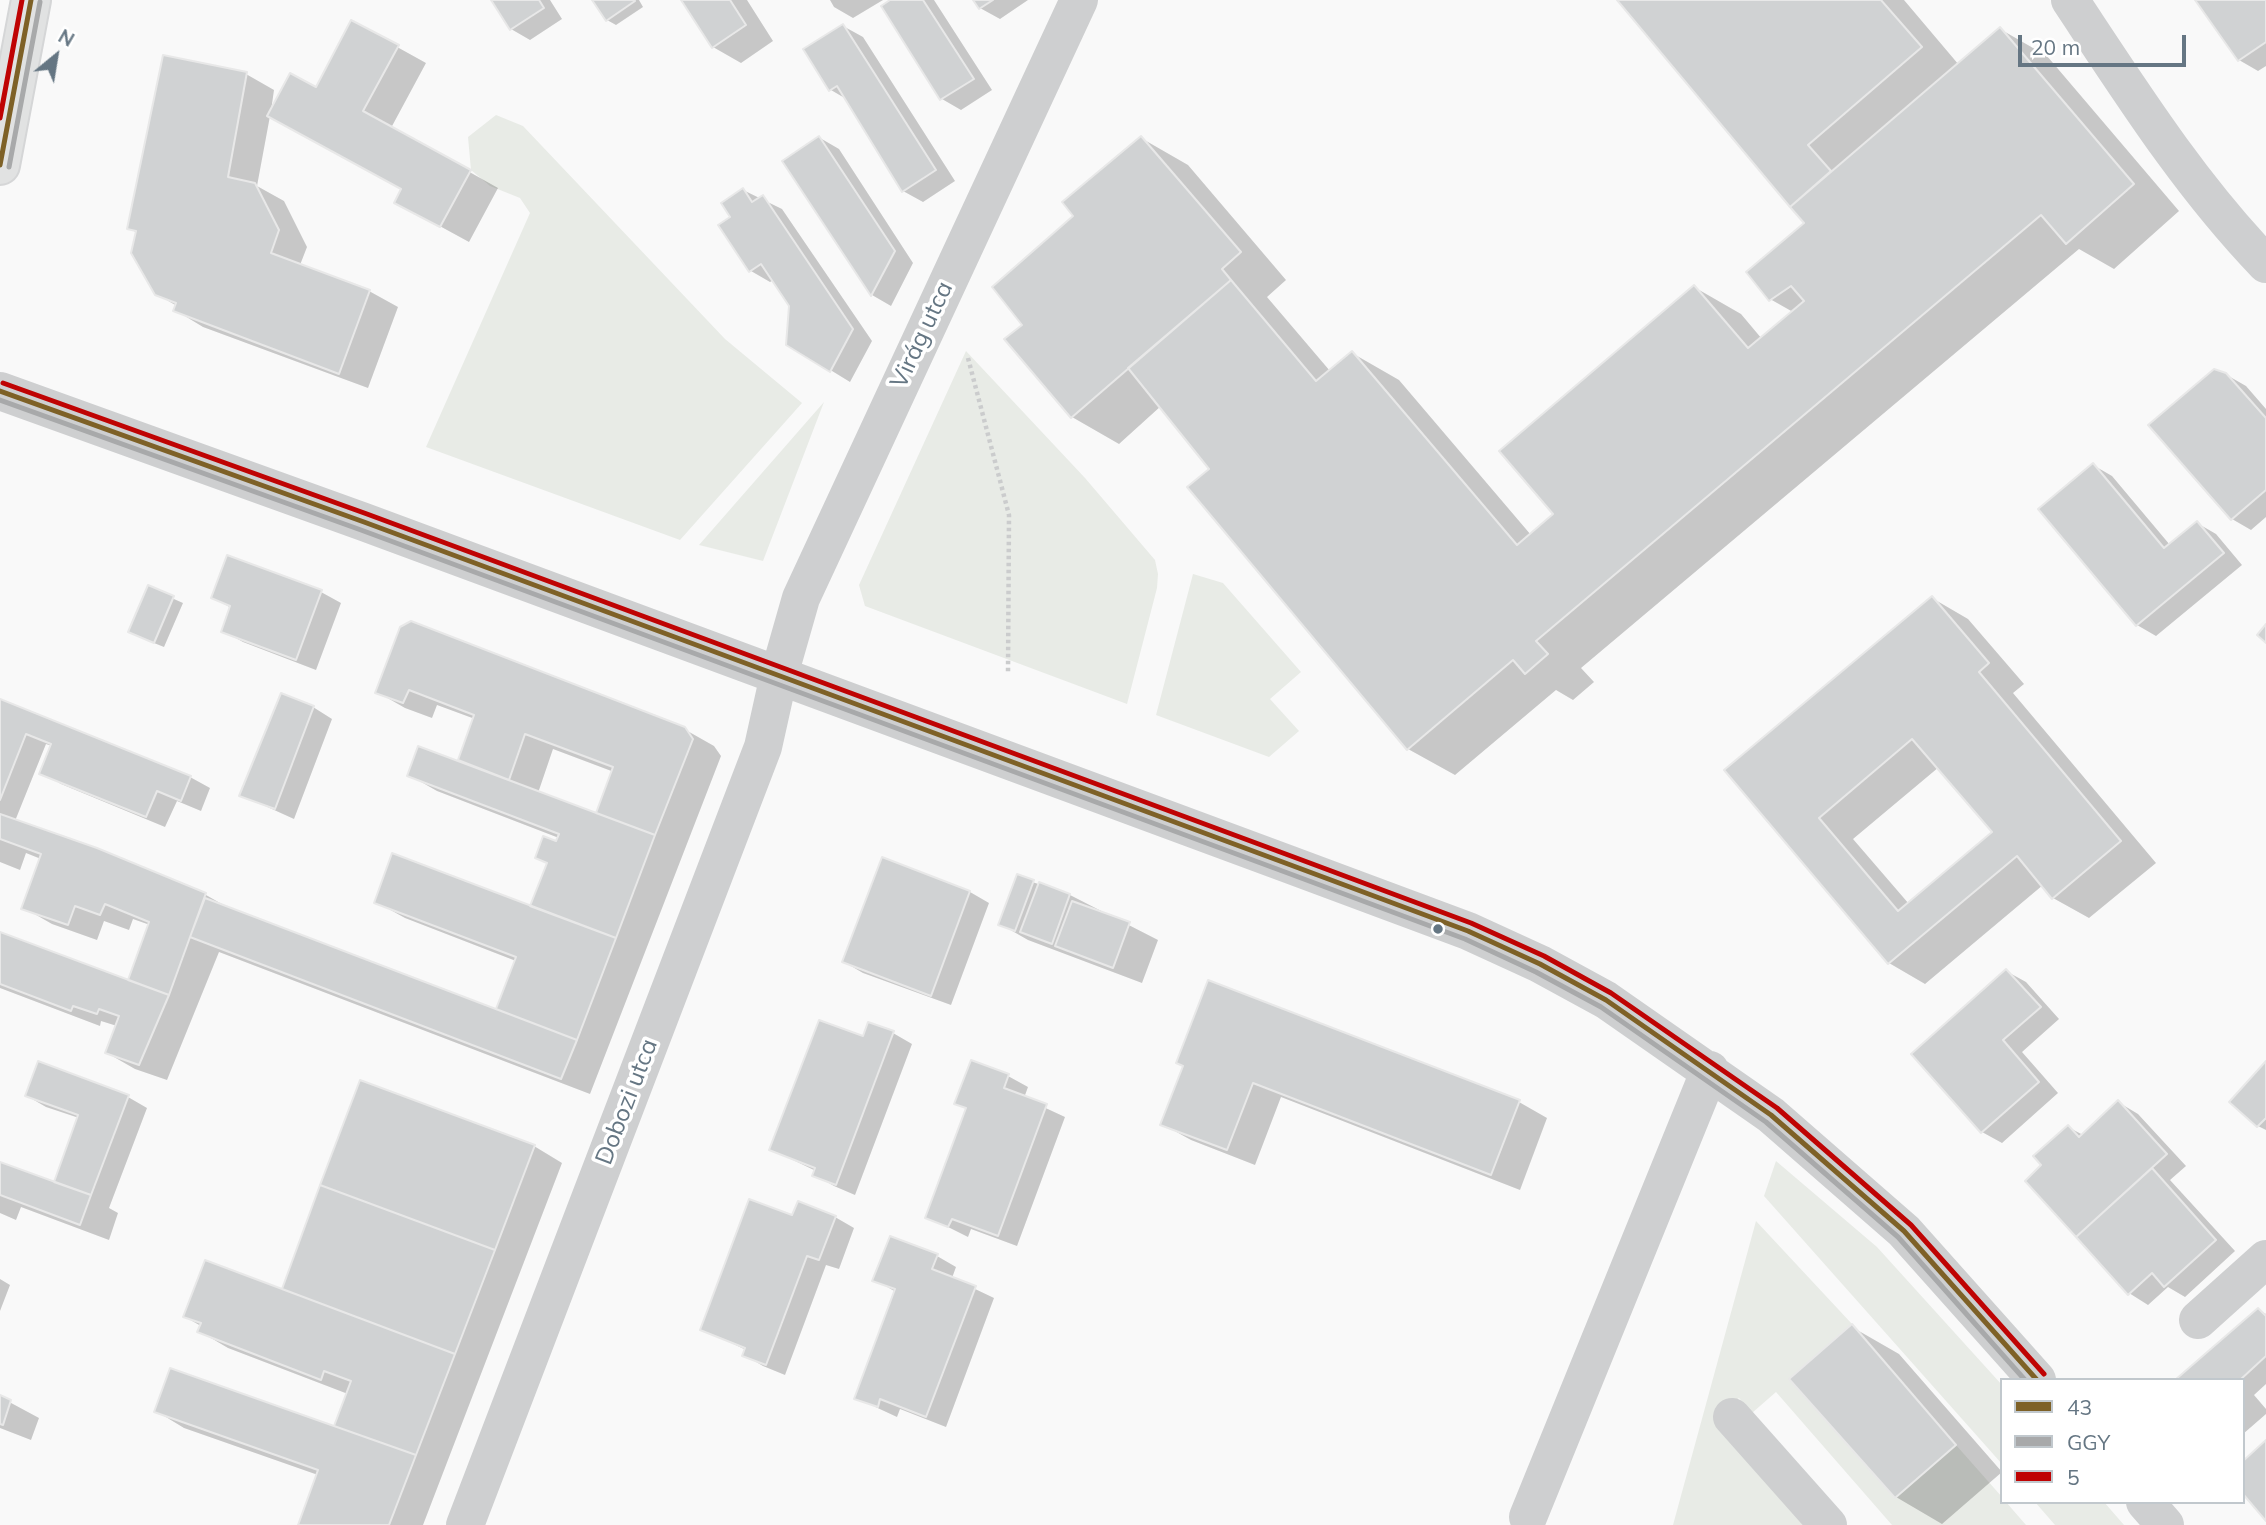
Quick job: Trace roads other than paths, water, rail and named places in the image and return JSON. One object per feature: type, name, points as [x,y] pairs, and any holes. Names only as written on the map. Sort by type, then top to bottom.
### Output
[{"type":"main road","points":[[0,165],[31,0]]},
{"type":"street","name":"Virág utca","points":[[779,675],[801,598],[1079,0]]},
{"type":"street","points":[[2070,0],[2169,150],[2228,224],[2266,264]]},
{"type":"street","points":[[0,391],[779,675],[867,710],[1468,931],[1540,964],[1606,1000],[1771,1115],[1904,1231],[2035,1378]]},
{"type":"street","name":"Dobozi utca","points":[[465,1525],[763,747],[779,675]]},
{"type":"street","points":[[1528,1517],[1710,1070]]},
{"type":"street","points":[[2197,1320],[2266,1258]]},
{"type":"street","points":[[1732,1417],[1828,1525]]},
{"type":"street","points":[[2147,1504],[2165,1525]]}]
